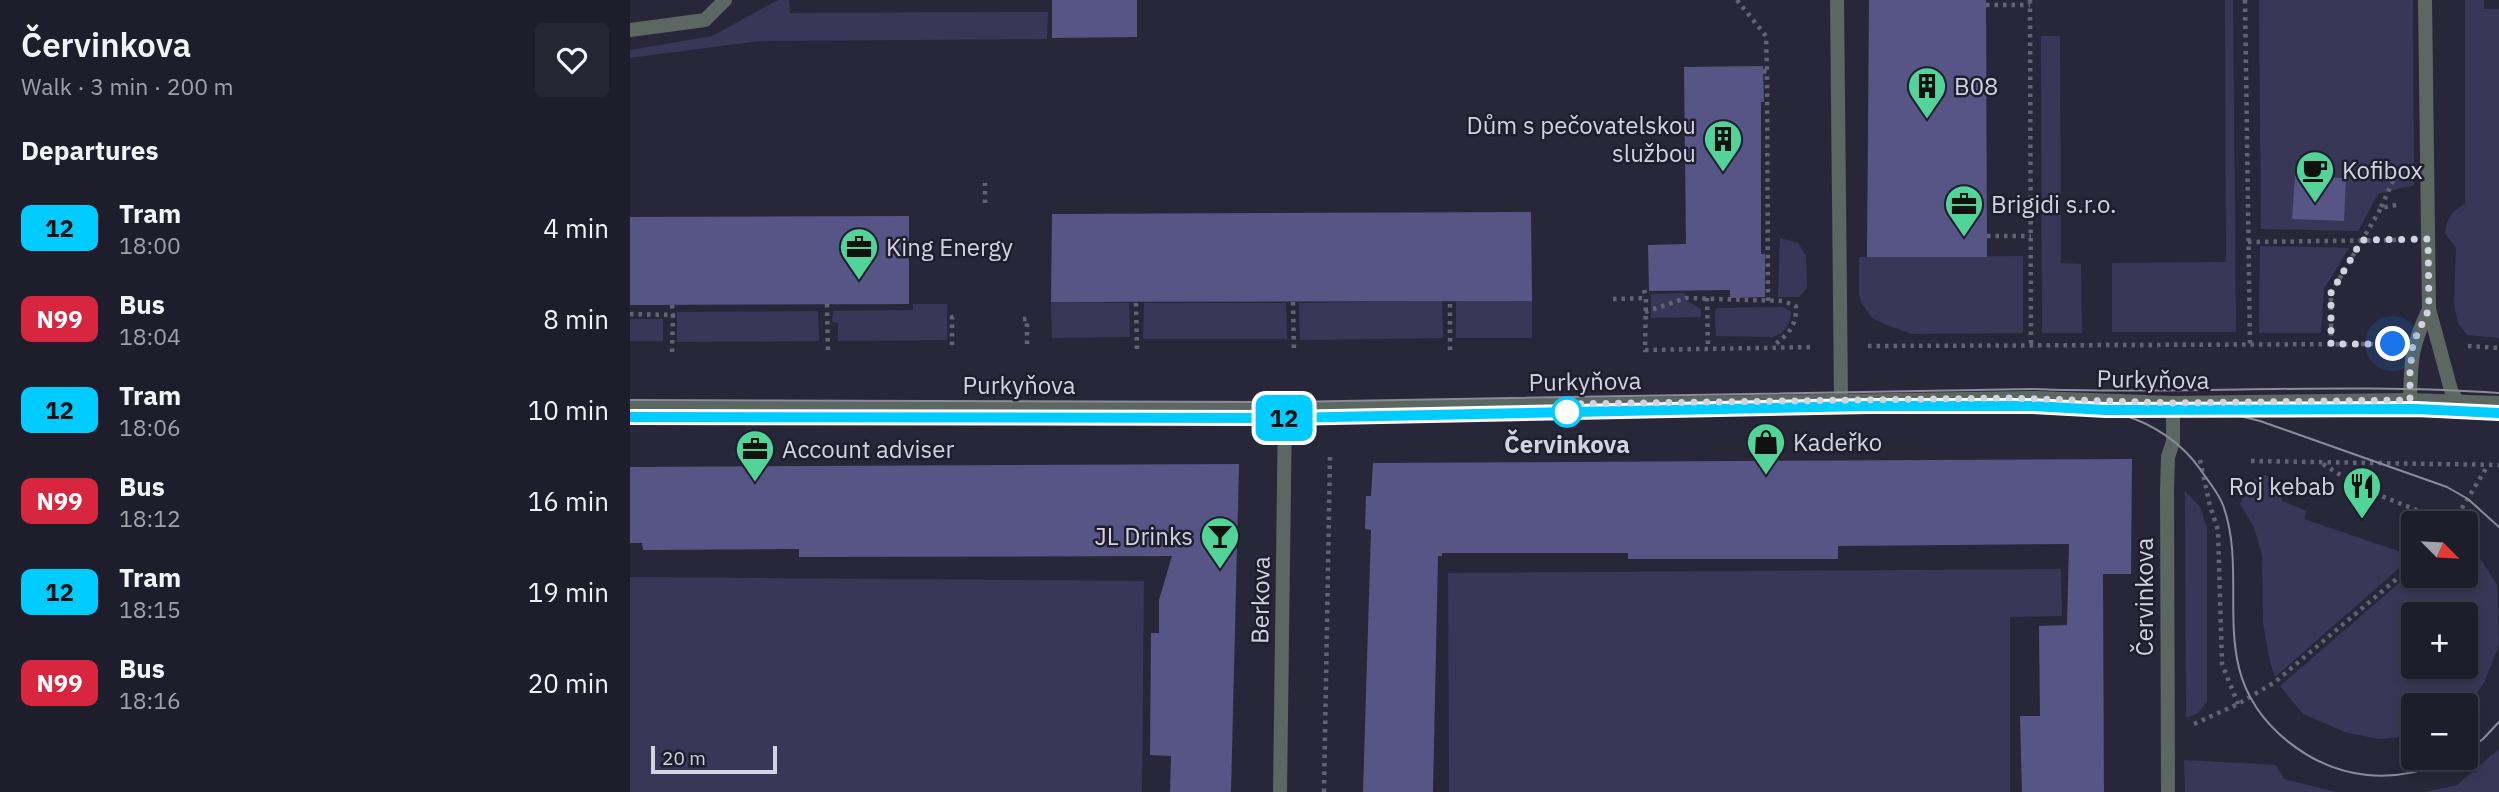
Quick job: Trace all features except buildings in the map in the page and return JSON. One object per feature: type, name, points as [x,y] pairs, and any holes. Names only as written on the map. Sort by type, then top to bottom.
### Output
[{"type":"street","points":[[630,30],[705,20],[725,0]]},
{"type":"street","points":[[1837,0],[1841,399]]},
{"type":"street","points":[[2425,0],[2429,309],[2451,390],[2457,401]]},
{"type":"street","points":[[2410,400],[2413,343],[2429,309]]},
{"type":"street","name":"Purkyňova","points":[[630,408],[1285,409],[2036,398],[2173,403],[2410,400],[2499,403]]},
{"type":"street","name":"Červinkova","points":[[2168,792],[2168,457],[2173,442],[2173,403]]},
{"type":"street","name":"Berkova","points":[[1279,792],[1285,409]]},
{"type":"path","points":[[1737,0],[1766,36],[1768,301]]},
{"type":"path","points":[[2245,0],[2250,345]]},
{"type":"path","points":[[1986,5],[2030,2],[2031,346]]},
{"type":"path","points":[[985,183],[985,203]]},
{"type":"path","points":[[2331,344],[2331,293],[2381,208],[2427,200]]},
{"type":"path","points":[[1987,236],[2031,236]]},
{"type":"path","points":[[2248,242],[2428,239]]},
{"type":"path","points":[[1644,290],[1645,350]]},
{"type":"path","points":[[1613,299],[1646,298]]},
{"type":"path","points":[[1646,312],[1686,298],[1783,301],[1796,306],[1792,330],[1772,348]]},
{"type":"path","points":[[1707,298],[1708,349]]},
{"type":"path","points":[[1450,301],[1450,350]]},
{"type":"path","points":[[1293,302],[1294,351]]},
{"type":"path","points":[[1136,303],[1137,351]]},
{"type":"path","points":[[827,304],[828,352]]},
{"type":"path","points":[[672,305],[672,352]]},
{"type":"path","points":[[630,314],[673,315]]},
{"type":"path","points":[[952,345],[952,317],[956,318]]},
{"type":"path","points":[[1023,319],[1027,319],[1027,346]]},
{"type":"path","points":[[2097,346],[2393,344]]},
{"type":"path","points":[[2481,347],[2499,348]]},
{"type":"path","points":[[1324,792],[1330,456]]},
{"type":"path","points":[[2200,460],[2218,530],[2222,664],[2238,704]]},
{"type":"path","points":[[2251,461],[2499,465]]},
{"type":"path","points":[[2322,464],[2361,488],[2420,511]]},
{"type":"path","points":[[2459,511],[2488,465]]},
{"type":"path","points":[[2167,736],[2238,704],[2275,682],[2401,575]]},
{"type":"shaded area","points":[[778,0],[789,0],[790,13],[1048,12],[1047,39],[759,41],[630,58],[630,50],[712,36]]},
{"type":"shaded area","points":[[2225,0],[2233,0],[2236,332],[2112,332],[2112,263],[2226,262]]},
{"type":"shaded area","points":[[2259,0],[2413,0],[2414,185],[2378,194],[2358,231],[2261,229]]},
{"type":"shaded area","points":[[2465,0],[2484,0],[2484,9],[2499,9],[2499,338],[2467,335],[2458,323],[2454,305],[2456,248],[2445,233],[2451,215],[2465,204]]},
{"type":"shaded area","points":[[2041,36],[2060,36],[2061,263],[2081,264],[2082,333],[2042,333]]},
{"type":"shaded area","points":[[1780,238],[1798,243],[1806,256],[1807,288],[1799,297],[1778,297]]},
{"type":"shaded area","points":[[2260,246],[2349,248],[2324,289],[2321,333],[2259,333]]},
{"type":"shaded area","points":[[2023,256],[2023,333],[1912,334],[1872,318],[1859,295],[1859,257]]},
{"type":"shaded area","points":[[1685,293],[1685,300],[1701,309],[1701,317],[1651,318],[1651,294]]},
{"type":"shaded area","points":[[1442,301],[1443,338],[1300,340],[1299,303]]},
{"type":"shaded area","points":[[1456,301],[1532,301],[1532,338],[1456,338]]},
{"type":"shaded area","points":[[1051,302],[1129,303],[1130,337],[1052,338]]},
{"type":"shaded area","points":[[1144,303],[1286,303],[1287,339],[1143,339]]},
{"type":"shaded area","points":[[913,304],[947,304],[947,340],[838,341],[838,323],[832,322],[833,311],[913,310]]},
{"type":"shaded area","points":[[1782,307],[1791,311],[1788,324],[1781,333],[1773,337],[1716,336],[1717,308]]},
{"type":"shaded area","points":[[818,311],[819,341],[677,342],[677,312]]},
{"type":"shaded area","points":[[630,319],[663,319],[663,341],[630,341]]},
{"type":"shaded area","points":[[2265,475],[2270,477],[2267,485],[2282,490],[2282,501],[2307,511],[2304,519],[2401,552],[2401,567],[2275,677],[2263,623],[2262,555],[2254,527],[2240,504],[2251,481]]},
{"type":"shaded area","points":[[2185,491],[2200,507],[2207,528],[2207,702],[2198,713],[2186,718]]},
{"type":"shaded area","points":[[2478,556],[2497,585],[2499,645],[2484,683],[2477,693],[2401,693],[2401,737],[2378,739],[2345,732],[2303,714],[2280,686],[2401,581],[2401,588],[2478,588]]},
{"type":"shaded area","points":[[2061,569],[2062,616],[2010,617],[2010,792],[1449,792],[1448,573]]},
{"type":"shaded area","points":[[630,577],[1144,581],[1142,792],[630,792]]},
{"type":"shaded area","points":[[2499,749],[2499,792],[2425,792],[2457,785],[2478,770],[2478,767]]},
{"type":"shaded area","points":[[2184,760],[2276,765],[2284,779],[2336,792],[2185,792]]},
{"type":"tram line","points":[[630,400],[1286,402],[2032,389],[2149,391],[2324,388],[2499,393]]},
{"type":"tram line","points":[[630,417],[1285,418],[1840,406],[2032,406],[2106,410],[2416,409],[2499,413]]},
{"type":"tram line","name":"12","points":[[630,417],[1285,418],[1868,406],[2032,406],[2220,411],[2416,409],[2499,413]]},
{"type":"tram line","points":[[2123,415],[2156,429],[2176,443],[2193,460],[2221,500],[2232,545],[2235,648],[2239,668],[2246,689],[2271,725],[2305,754],[2346,771],[2389,775],[2422,770]]},
{"type":"tram line","points":[[2236,415],[2447,487],[2468,499],[2499,527]]},
{"type":"tram line","points":[[2478,743],[2499,722]]},
{"type":"place","name":"B08","points":[[1927,120]]},
{"type":"place","name":"Dům s pečovatelskou službou","points":[[1723,173]]},
{"type":"place","name":"Kofibox","points":[[2315,204]]},
{"type":"place","name":"Brigidi s.r.o.","points":[[1964,238]]},
{"type":"place","name":"King Energy","points":[[859,281]]},
{"type":"place","name":"Červinkova","points":[[1567,412]]},
{"type":"place","name":"Kadeřko","points":[[1766,476]]},
{"type":"place","name":"Account adviser","points":[[755,483]]},
{"type":"place","name":"Roj kebab","points":[[2362,520]]},
{"type":"place","name":"JL Drinks","points":[[1220,570]]},
{"type":"route","points":[[1567,412],[1564,404],[1841,399],[2036,398],[2173,403],[2410,400],[2413,343],[2429,309],[2428,239],[2362,240],[2331,293],[2331,344],[2393,344]]}]
